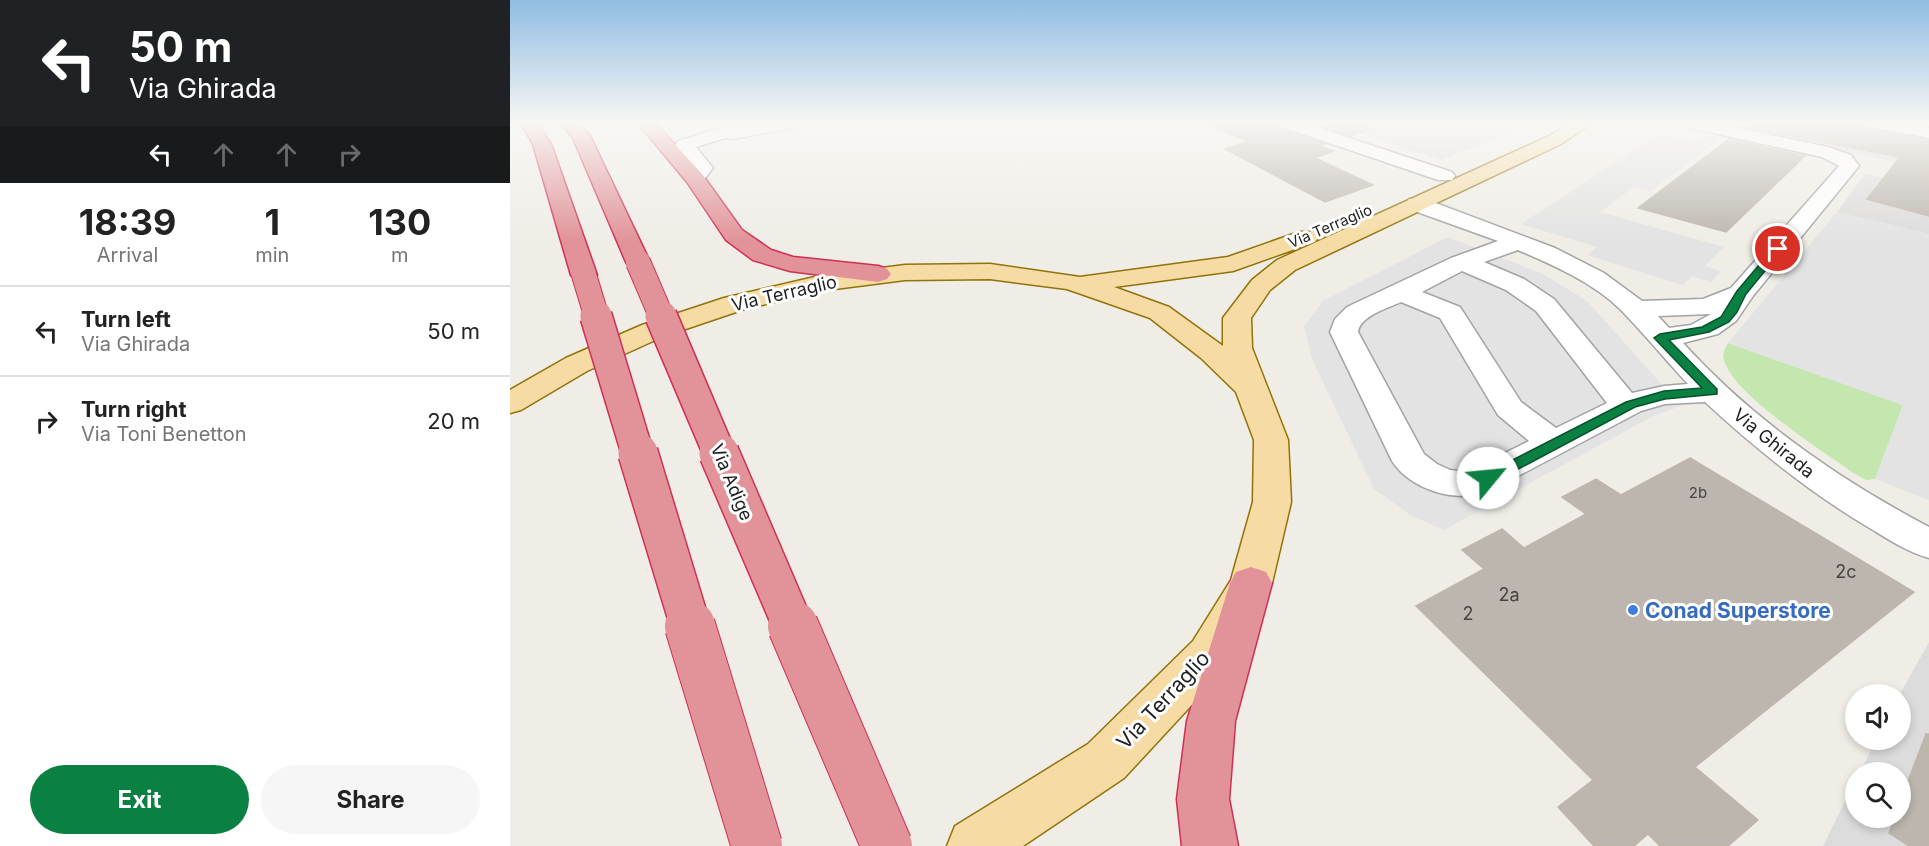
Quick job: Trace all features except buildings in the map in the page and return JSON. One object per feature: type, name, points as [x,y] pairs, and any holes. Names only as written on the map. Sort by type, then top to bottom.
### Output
[{"type":"highway","points":[[548,162],[757,846]]},
{"type":"highway","name":"Via Adige","points":[[593,162],[638,262],[887,846]]},
{"type":"highway","points":[[681,162],[695,178],[734,235],[762,255],[790,264],[878,274]]},
{"type":"highway","points":[[1210,846],[1203,799],[1211,721],[1251,583]]},
{"type":"main road","name":"Via Terraglio","points":[[1078,283],[1185,273],[1233,264],[1307,237],[1477,162]]},
{"type":"main road","name":"Via Terraglio","points":[[975,846],[1106,761],[1209,655],[1251,583],[1272,502],[1271,440],[1250,389],[1237,348],[1238,318],[1261,285],[1286,265],[1507,162]]},
{"type":"main road","name":"Via Terraglio","points":[[510,403],[592,358],[688,318],[769,294],[878,274],[931,270],[1002,272],[1078,283],[1144,305],[1194,333],[1250,389]]},
{"type":"street","points":[[695,178],[703,168],[698,162]]},
{"type":"street","points":[[1405,162],[1445,176]]},
{"type":"street","points":[[1660,338],[1715,326],[1732,312],[1741,293],[1849,166],[1846,162]]},
{"type":"street","name":"Via Ghirada","points":[[1417,204],[1517,242],[1591,277],[1616,293],[1712,392],[1800,467],[1865,509],[1929,544]]},
{"type":"street","points":[[1517,242],[1460,262],[1357,314],[1345,325],[1344,332],[1410,461],[1438,480],[1456,485],[1473,484],[1630,405],[1664,395],[1712,392]]},
{"type":"street","points":[[1460,262],[1499,276],[1535,296],[1545,305],[1622,400],[1630,405]]},
{"type":"street","points":[[1399,293],[1431,303],[1450,313],[1509,408],[1554,444]]},
{"type":"street","points":[[1634,309],[1707,307],[1741,293]]},
{"type":"shaded area","points":[[1615,162],[1689,162],[1651,191],[1634,187],[1600,212],[1724,247],[1705,266],[1721,271],[1711,282],[1692,276],[1682,285],[1587,255],[1597,247],[1521,224]]},
{"type":"shaded area","points":[[1895,162],[1929,162],[1929,234],[1837,212],[1865,174],[1884,178]]},
{"type":"shaded area","points":[[1837,212],[1929,234],[1929,500],[1875,479],[1903,405],[1728,343]]},
{"type":"shaded area","points":[[1448,237],[1543,274],[1587,301],[1681,406],[1653,416],[1444,530],[1410,515],[1374,489],[1312,359],[1304,326],[1323,301]]},
{"type":"shaded area","points":[[1929,642],[1929,846],[1823,846],[1845,801],[1845,828],[1911,828],[1911,762],[1865,762],[1871,750],[1911,750],[1911,684],[1906,684]]},
{"type":"green space","points":[[1728,343],[1903,405],[1875,479],[1866,480],[1852,472],[1760,405],[1731,374],[1723,358]]},
{"type":"place","name":"Conad Superstore","points":[[1633,610]]},
{"type":"route","points":[[1488,478],[1630,405],[1664,395],[1712,392],[1660,338],[1705,330],[1725,320],[1732,312],[1741,293],[1778,249]]}]
